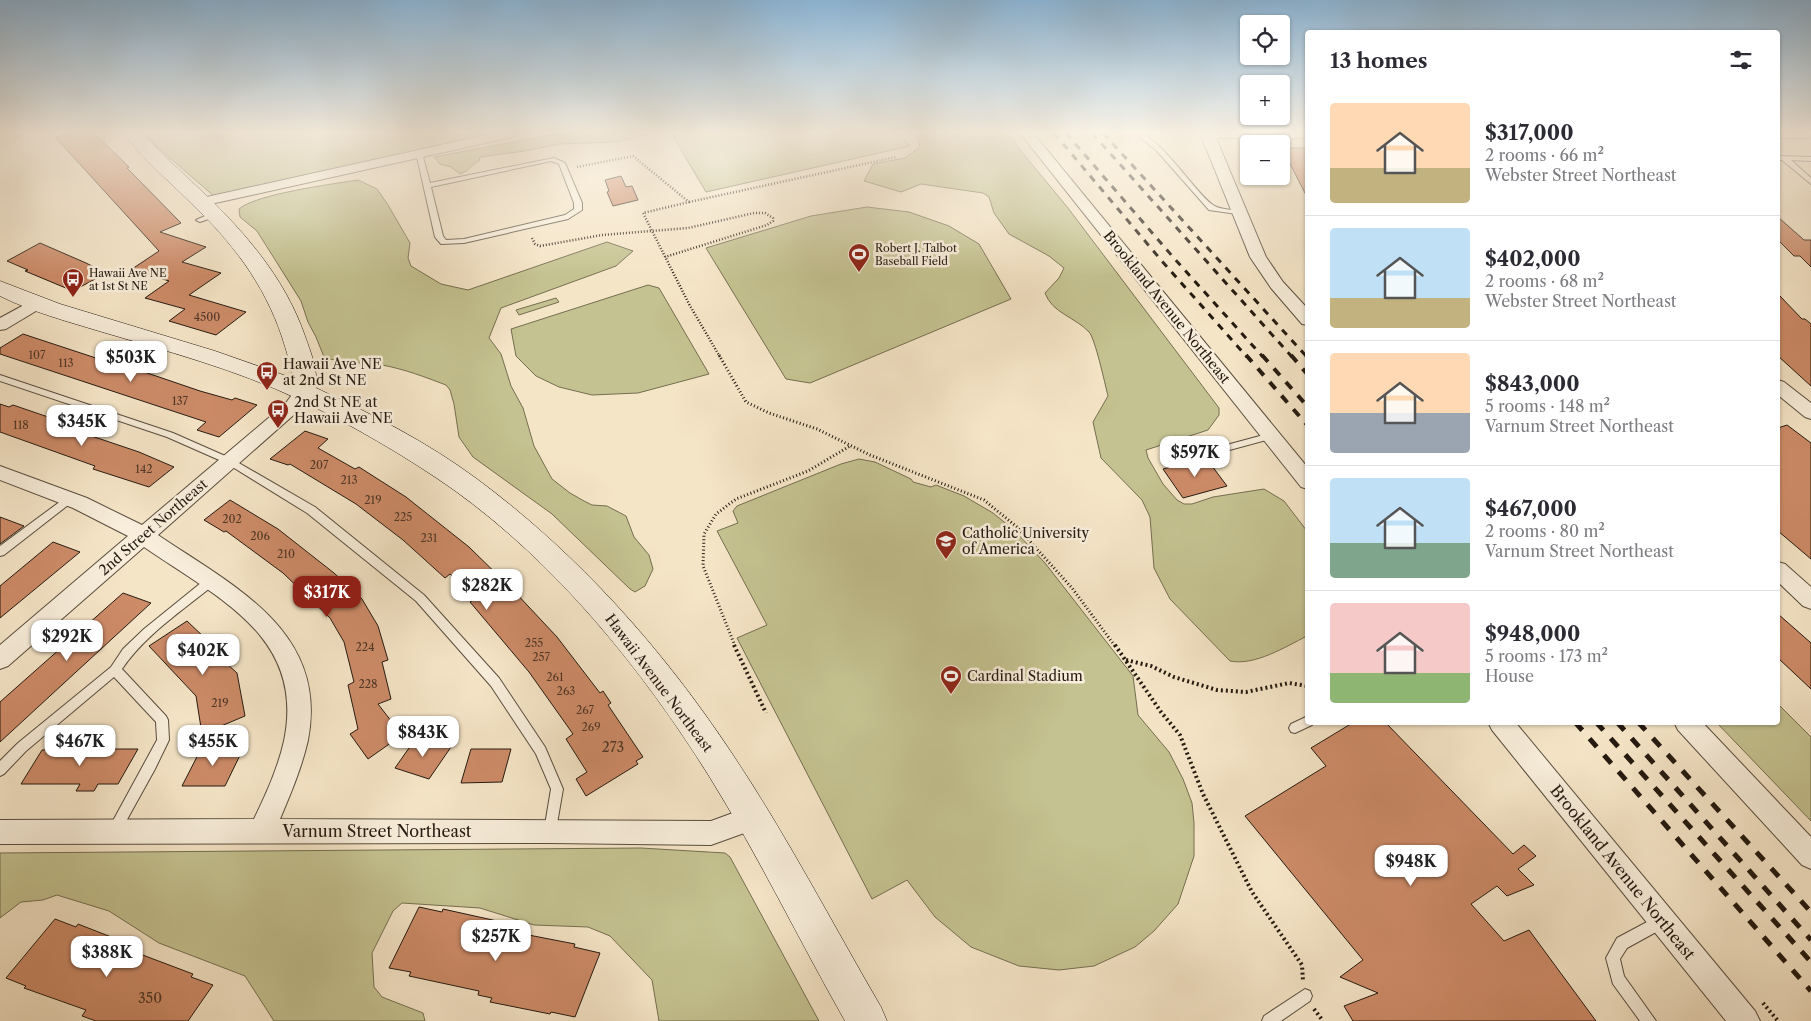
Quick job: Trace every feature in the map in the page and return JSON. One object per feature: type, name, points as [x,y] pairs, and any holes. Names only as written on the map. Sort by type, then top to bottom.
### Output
[{"type":"street","points":[[177,181],[205,212],[246,248],[277,294],[298,349],[305,379],[303,392]]},
{"type":"street","points":[[205,212],[319,181]]},
{"type":"street","name":"Brookland Avenue Northeast","points":[[1065,181],[1305,478]]},
{"type":"street","points":[[1227,181],[1265,268],[1277,285],[1305,317]]},
{"type":"street","name":"Hawaii Avenue Northeast","points":[[0,288],[35,304],[206,356],[303,392],[371,424],[438,465],[495,506],[554,558],[607,613],[658,676],[725,771],[867,1021]]},
{"type":"street","points":[[0,325],[35,304]]},
{"type":"street","points":[[1780,391],[1811,413]]},
{"type":"street","name":"2nd Street Northeast","points":[[0,659],[291,408],[303,392]]},
{"type":"street","points":[[0,473],[69,499],[127,525],[211,581],[246,609],[286,652],[297,682],[300,704],[295,743],[287,772],[262,831]]},
{"type":"street","points":[[1780,572],[1811,600]]},
{"type":"street","name":"Brookland Avenue Northeast","points":[[1502,725],[1745,1021]]},
{"type":"street","points":[[1689,725],[1811,856]]},
{"type":"street","name":"Varnum Street Northeast","points":[[0,832],[550,831],[710,833],[752,818]]},
{"type":"lane","points":[[427,181],[439,238],[444,242],[454,243],[568,217],[574,214],[578,210],[578,203],[569,181]]},
{"type":"lane","points":[[428,186],[453,181]]},
{"type":"lane","points":[[1187,181],[1212,208],[1241,213]]},
{"type":"lane","points":[[0,378],[170,435],[229,462],[311,510],[420,598],[495,682],[541,752],[557,790],[550,831]]},
{"type":"lane","points":[[1211,452],[1271,436]]},
{"type":"lane","points":[[0,552],[69,499]]},
{"type":"lane","points":[[0,770],[22,747],[115,670],[127,652],[211,581]]},
{"type":"lane","points":[[113,832],[163,740],[162,720],[115,670]]},
{"type":"lane","points":[[1295,728],[1305,723]]},
{"type":"lane","points":[[1649,1021],[1618,979],[1613,958],[1622,943],[1663,920]]},
{"type":"lane","points":[[1269,1021],[1305,996]]},
{"type":"path","points":[[663,181],[689,202]]},
{"type":"path","points":[[785,181],[643,213],[693,312],[746,402],[769,413],[817,429],[870,455],[984,500],[1018,527],[1072,588],[1161,712],[1180,735],[1203,794],[1252,892],[1302,965],[1305,996]]},
{"type":"path","points":[[532,238],[535,244],[540,246],[602,235],[652,232],[702,225],[754,213],[765,213],[773,218],[773,221],[767,225],[665,257]]},
{"type":"path","points":[[766,714],[740,660],[703,566],[704,534],[716,514],[736,499],[808,471],[850,446]]},
{"type":"path","points":[[1125,660],[1151,666],[1174,676],[1217,690],[1246,692],[1289,682],[1305,685]]},
{"type":"shaded area","points":[[196,181],[288,181],[215,197]]},
{"type":"shaded area","points":[[359,181],[377,189],[410,243],[408,258],[411,266],[441,284],[468,290],[607,242],[633,251],[616,266],[501,308],[489,338],[501,354],[511,386],[523,408],[534,446],[552,479],[570,493],[592,505],[607,506],[626,516],[634,537],[649,555],[653,569],[645,586],[635,592],[630,589],[552,514],[473,457],[459,437],[454,404],[450,390],[446,385],[390,367],[338,361],[324,357],[308,322],[301,301],[257,231],[240,217],[239,209],[278,194]]},
{"type":"shaded area","points":[[699,181],[756,181],[706,192]]},
{"type":"shaded area","points":[[864,181],[1045,181],[1219,408],[1219,415],[1208,430],[1146,450],[1148,458],[1163,484],[1177,500],[1184,504],[1192,504],[1213,497],[1264,489],[1284,501],[1305,528],[1305,637],[1260,658],[1240,662],[1230,661],[1170,599],[1154,568],[1150,517],[1142,500],[1101,458],[1093,422],[1108,396],[1091,336],[1083,327],[1058,310],[1048,300],[1045,293],[1059,278],[1064,268],[1049,256],[1009,234],[994,213],[989,197],[983,193],[921,184],[901,192]]},
{"type":"shaded area","name":"Robert J. Talbot Baseball Field","points":[[867,207],[909,212],[949,226],[979,244],[1011,299],[810,383],[786,379],[706,248],[811,216]]},
{"type":"shaded area","points":[[648,285],[659,288],[709,374],[638,393],[592,395],[559,387],[536,376],[516,356],[511,329]]},
{"type":"shaded area","points":[[556,298],[559,302],[519,315],[516,310]]},
{"type":"shaded area","name":"Cardinal Stadium","points":[[859,459],[875,462],[911,479],[913,482],[931,487],[936,485],[964,496],[993,513],[1014,530],[1045,563],[1133,676],[1138,715],[1169,752],[1183,779],[1192,803],[1194,823],[1194,856],[1178,904],[1154,931],[1135,947],[1094,966],[1059,970],[1019,966],[971,947],[935,917],[907,880],[872,899],[737,638],[767,625],[717,531],[738,523],[733,511],[737,506],[841,464]]},
{"type":"shaded area","points":[[1780,706],[1811,737],[1811,821],[1719,725],[1780,725]]},
{"type":"shaded area","points":[[641,848],[725,853],[730,857],[819,1021],[659,1021],[652,980],[610,936],[588,927],[534,925],[480,908],[402,903],[393,911],[372,953],[374,987],[382,997],[423,1013],[425,1021],[274,1021],[245,976],[159,943],[109,911],[57,895],[43,900],[21,902],[0,918],[0,853]]},
{"type":"building","points":[[95,181],[139,181],[181,223],[160,232],[206,247],[182,262],[221,273],[189,295],[246,312],[216,335],[169,321],[185,309],[145,298],[169,281],[132,269],[159,251]]},
{"type":"building","points":[[605,181],[623,181],[626,187],[632,186],[638,200],[613,206],[607,192],[609,191]]},
{"type":"building","points":[[1299,181],[1305,181],[1305,193]]},
{"type":"building","points":[[1780,219],[1804,240],[1811,240],[1811,267],[1800,256],[1794,256],[1780,242]]},
{"type":"building","points":[[40,243],[106,273],[73,291],[25,271],[28,270],[7,261]]},
{"type":"building","points":[[1780,296],[1802,319],[1811,324],[1811,386],[1780,358]]},
{"type":"building","points":[[23,334],[105,361],[107,359],[200,391],[232,400],[235,398],[257,405],[219,437],[197,430],[206,422],[0,354],[0,348]]},
{"type":"building","points":[[0,404],[9,407],[13,405],[54,419],[50,422],[139,452],[174,467],[149,487],[93,469],[95,466],[0,432]]},
{"type":"building","points":[[1787,425],[1811,443],[1811,559],[1780,533],[1780,427]]},
{"type":"building","points":[[305,431],[328,439],[318,448],[355,469],[359,467],[406,497],[469,547],[514,591],[557,637],[600,693],[603,691],[611,703],[608,705],[643,757],[636,761],[638,764],[586,796],[576,779],[587,772],[566,739],[573,734],[529,672],[470,602],[475,599],[450,574],[445,578],[403,540],[356,504],[290,464],[270,459]]},
{"type":"building","points":[[1206,458],[1227,486],[1183,498],[1163,469]]},
{"type":"building","points":[[230,500],[278,529],[334,573],[362,599],[378,626],[388,660],[382,662],[391,699],[378,704],[402,735],[368,759],[350,734],[358,729],[348,685],[354,682],[344,642],[330,618],[283,573],[226,531],[224,532],[204,520]]},
{"type":"building","points":[[0,517],[24,526],[0,544]]},
{"type":"building","points":[[53,542],[80,552],[0,618],[0,586]]},
{"type":"building","points":[[123,593],[151,603],[0,742],[0,702]]},
{"type":"building","points":[[1780,616],[1811,643],[1811,689],[1780,660]]},
{"type":"building","points":[[187,621],[206,639],[203,642],[237,673],[245,716],[202,734],[196,696],[149,646]]},
{"type":"building","points":[[1349,725],[1388,725],[1513,854],[1524,845],[1536,856],[1518,869],[1534,885],[1507,896],[1497,886],[1471,904],[1504,941],[1529,930],[1596,1021],[1353,1021],[1344,1006],[1378,993],[1340,977],[1363,960],[1245,816],[1326,766],[1311,748]]},
{"type":"building","points":[[416,738],[451,747],[429,779],[395,768]]},
{"type":"building","points":[[202,747],[244,747],[225,786],[182,786]]},
{"type":"building","points":[[138,749],[118,784],[98,784],[94,791],[76,791],[80,784],[21,784],[42,750]]},
{"type":"building","points":[[471,749],[511,749],[502,782],[461,783]]},
{"type":"building","points":[[419,907],[442,912],[443,909],[497,921],[496,924],[510,927],[508,931],[575,944],[574,947],[600,953],[575,1017],[490,1002],[492,998],[478,995],[479,991],[409,976],[411,972],[389,968]]},
{"type":"building","points":[[55,919],[76,927],[78,924],[124,942],[122,945],[133,949],[132,951],[193,974],[191,977],[213,985],[188,1021],[96,1021],[82,1016],[86,1010],[24,988],[26,986],[6,978]]},
{"type":"railway","points":[[1094,181],[1247,357]]},
{"type":"railway","points":[[1107,181],[1263,357]]},
{"type":"railway","points":[[1135,181],[1292,357]]},
{"type":"railway","points":[[1146,181],[1305,355]]},
{"type":"railway","points":[[1246,355],[1305,423]]},
{"type":"railway","points":[[1262,355],[1305,404]]},
{"type":"railway","points":[[1291,355],[1305,371]]},
{"type":"railway","points":[[1578,725],[1811,991]]},
{"type":"railway","points":[[1599,725],[1811,962]]},
{"type":"railway","points":[[1620,725],[1811,940]]},
{"type":"railway","points":[[1641,725],[1811,912]]},
{"type":"place","name":"Robert J. Talbot Baseball Field","points":[[859,273]]},
{"type":"place","name":"Hawaii Ave NE at 1st St NE","points":[[73,298]]},
{"type":"place","name":"Hawaii Ave NE at 2nd St NE","points":[[267,391]]},
{"type":"place","name":"2nd St NE at Hawaii Ave NE","points":[[278,429]]},
{"type":"place","name":"Catholic University of America","points":[[946,560]]},
{"type":"place","name":"Cardinal Stadium","points":[[951,695]]}]
